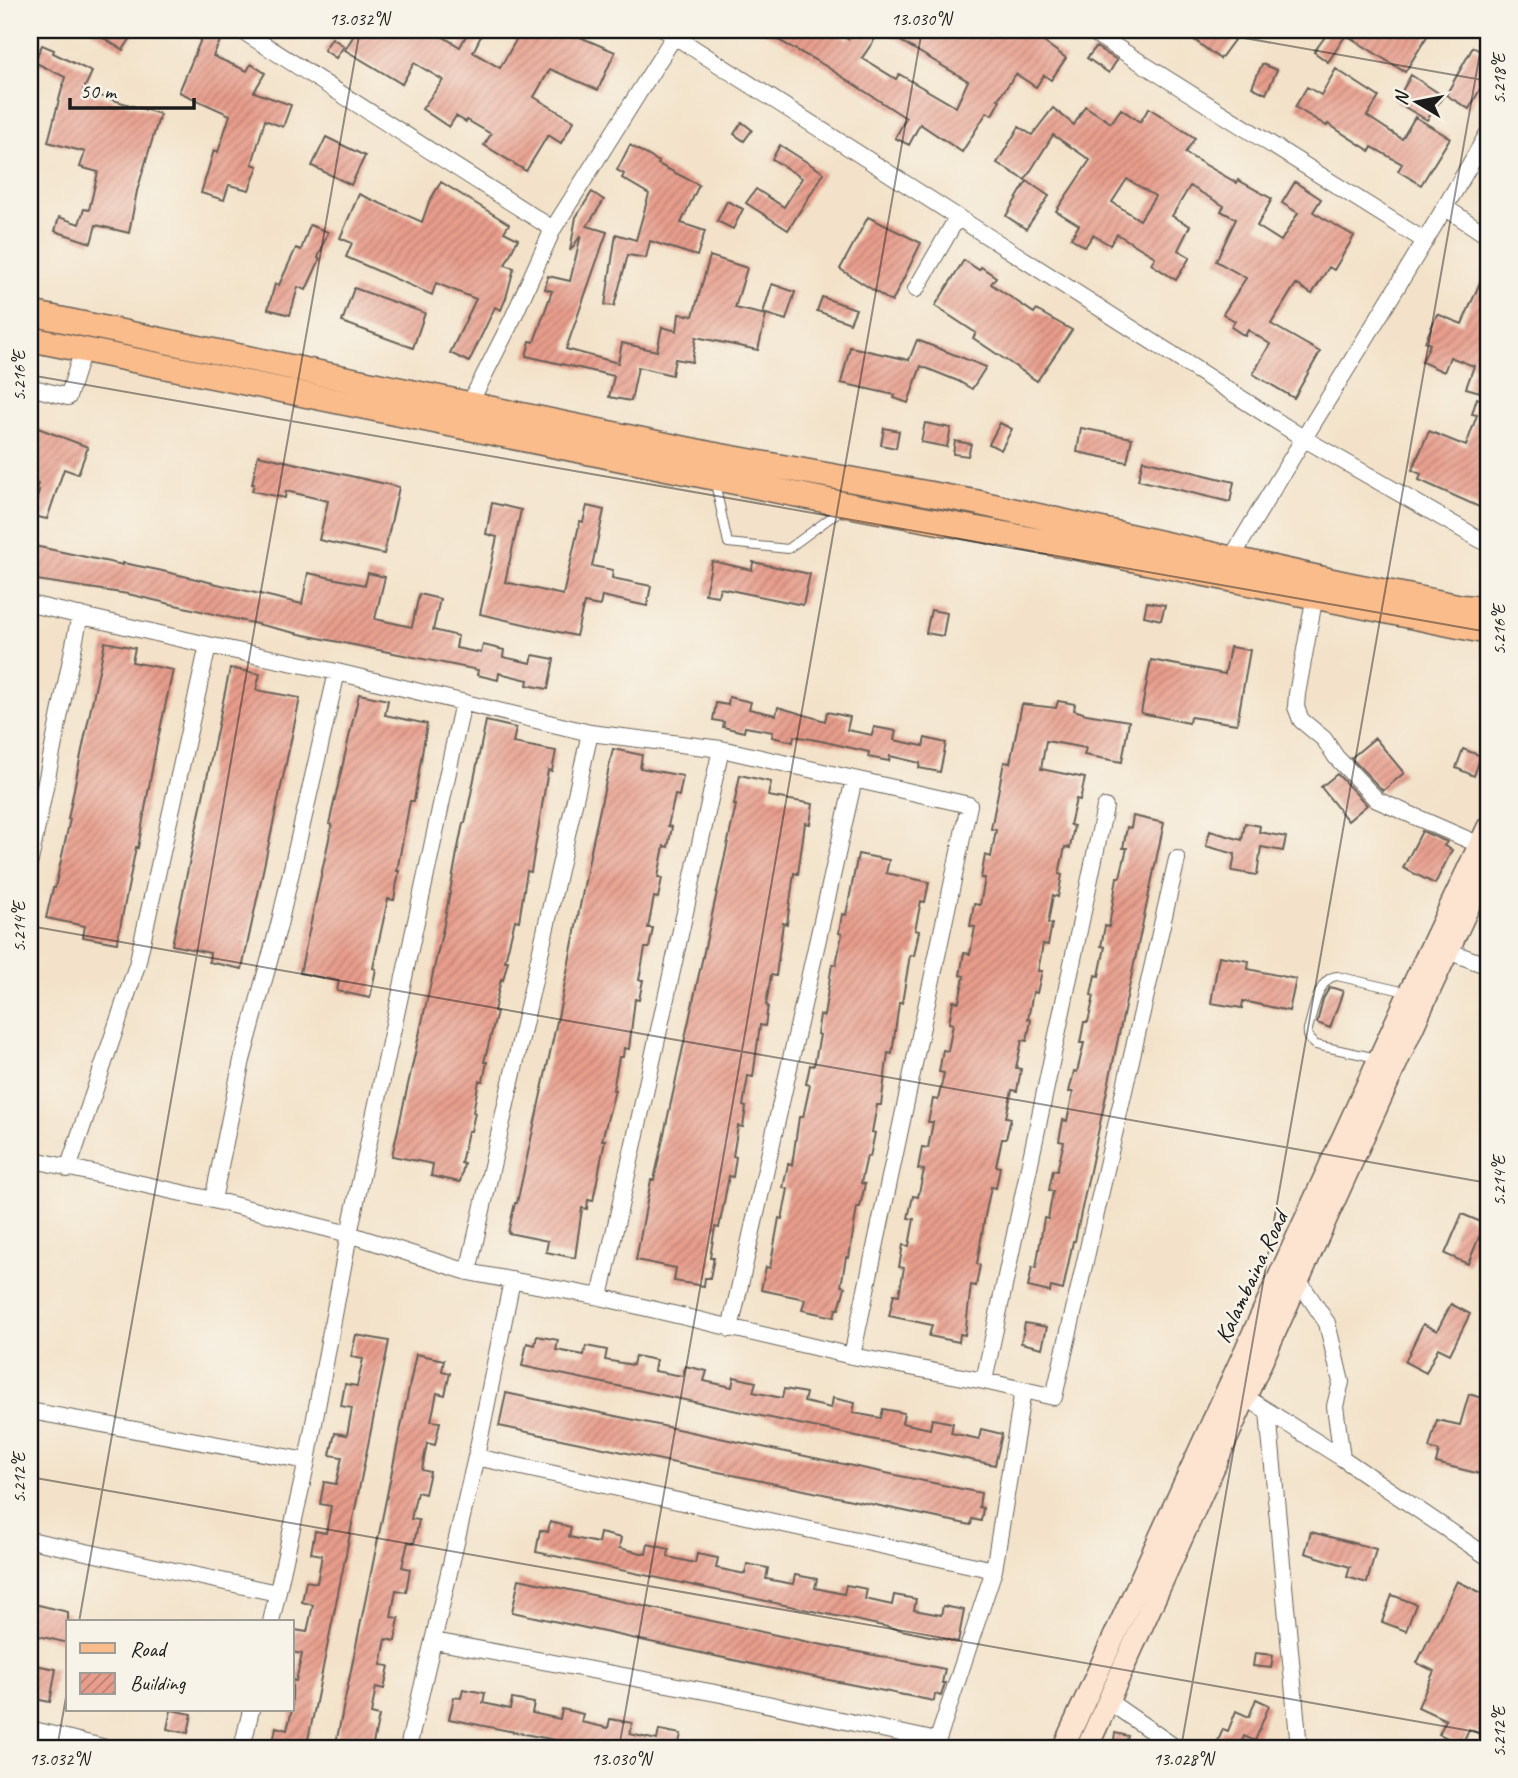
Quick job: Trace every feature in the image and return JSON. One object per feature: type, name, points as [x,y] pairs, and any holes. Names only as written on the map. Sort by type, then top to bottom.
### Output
[{"type":"main road","points":[[30,313],[710,454],[975,502],[1346,584],[1462,607],[1488,609]]},
{"type":"main road","points":[[30,339],[848,505],[1315,595],[1488,632]]},
{"type":"main road","name":"Kalambaina Road","points":[[1063,1748],[1409,993],[1484,836]]},
{"type":"main road","name":"Kalambaina Road","points":[[1087,1748],[1488,865]]},
{"type":"street","points":[[241,30],[553,229]]},
{"type":"street","points":[[1090,30],[1424,241]]},
{"type":"street","points":[[469,405],[512,320],[553,229],[672,32],[957,218],[1303,438],[1488,544]]},
{"type":"street","points":[[1231,559],[1446,208],[1488,132]]},
{"type":"street","points":[[1446,208],[1488,236]]},
{"type":"street","points":[[916,289],[957,218]]},
{"type":"street","points":[[30,387],[68,397],[83,350]]},
{"type":"street","points":[[1315,595],[1297,694],[1296,707],[1301,720],[1324,739],[1336,757],[1377,800],[1484,836]]},
{"type":"street","points":[[30,604],[337,672],[590,733],[721,749],[969,805],[852,1356]]},
{"type":"street","points":[[30,861],[80,615]]},
{"type":"street","points":[[68,1169],[137,965],[208,645]]},
{"type":"street","points":[[213,1200],[242,1060],[279,925],[337,672]]},
{"type":"street","points":[[271,1620],[307,1461],[349,1234],[463,702]]},
{"type":"street","points":[[468,1272],[590,733]]},
{"type":"street","points":[[600,1297],[721,749]]},
{"type":"street","points":[[730,1329],[854,779]]},
{"type":"street","points":[[984,1381],[1105,807]]},
{"type":"street","points":[[30,1159],[349,1234],[468,1272],[600,1297],[852,1356],[1054,1397],[1177,859]]},
{"type":"street","points":[[1448,951],[1488,967]]},
{"type":"street","points":[[408,1748],[476,1457],[512,1280]]},
{"type":"street","points":[[1299,1281],[1327,1322],[1341,1382],[1335,1406],[1342,1458]]},
{"type":"street","points":[[435,1641],[721,1693],[936,1745],[994,1570],[1023,1390]]},
{"type":"street","points":[[1247,1398],[1342,1458],[1488,1557]]},
{"type":"street","points":[[30,1410],[307,1461]]},
{"type":"street","points":[[1268,1412],[1300,1748]]},
{"type":"street","points":[[476,1457],[994,1570]]},
{"type":"street","points":[[30,1540],[277,1593]]},
{"type":"street","points":[[1108,1701],[1176,1748]]},
{"type":"street","points":[[242,1748],[251,1712]]},
{"type":"street","points":[[30,1729],[106,1748]]},
{"type":"lane","points":[[713,477],[728,543],[788,549],[848,505]]},
{"type":"lane","points":[[1380,1059],[1316,1045],[1310,1041],[1307,1036],[1308,1029],[1324,983],[1332,976],[1338,976],[1409,993]]},
{"type":"building","points":[[90,30],[136,30],[123,50]]},
{"type":"building","points":[[357,30],[432,30],[460,47],[469,30],[484,30],[473,52],[500,68],[516,40],[498,30],[584,30],[580,37],[615,52],[598,90],[550,69],[534,97],[574,121],[561,143],[548,135],[526,171],[484,145],[491,134],[456,116],[449,127],[422,109],[443,80],[414,63],[402,84],[345,50]]},
{"type":"building","points":[[760,30],[831,30],[848,39],[855,30],[881,30],[862,58],[896,79],[899,74],[956,107],[968,81],[882,30],[1027,30],[1066,58],[1051,80],[1044,75],[1036,87],[1016,74],[998,99],[1000,100],[992,115],[987,112],[962,152],[920,124],[909,145],[895,138],[906,118],[824,65]]},
{"type":"building","points":[[1181,30],[1219,30],[1234,40],[1220,59]]},
{"type":"building","points":[[1330,30],[1431,30],[1405,72],[1346,35],[1328,62],[1314,52]]},
{"type":"building","points":[[204,32],[221,39],[213,56],[247,71],[251,64],[265,73],[254,92],[291,105],[283,127],[265,120],[252,164],[258,166],[249,190],[229,185],[224,200],[201,193],[214,150],[218,152],[230,115],[179,92]]},
{"type":"building","points":[[332,38],[344,46],[336,58],[324,50]]},
{"type":"building","points":[[42,45],[92,72],[83,91],[160,114],[137,191],[129,233],[96,225],[91,243],[55,231],[59,217],[79,224],[84,209],[89,210],[98,172],[80,167],[85,152],[48,142],[65,77],[34,62]]},
{"type":"building","points":[[1096,47],[1117,60],[1109,73],[1087,58]]},
{"type":"building","points":[[1473,47],[1488,56],[1488,75],[1469,109],[1446,95]]},
{"type":"building","points":[[1262,64],[1277,70],[1266,94],[1252,87]]},
{"type":"building","points":[[1336,69],[1379,97],[1367,116],[1402,139],[1415,117],[1450,138],[1421,185],[1398,171],[1402,164],[1372,147],[1370,151],[1295,107],[1307,87],[1321,95]]},
{"type":"building","points":[[1411,75],[1443,96],[1427,120],[1396,102]]},
{"type":"building","points":[[1085,106],[1111,123],[1121,109],[1140,122],[1149,108],[1195,138],[1185,153],[1237,183],[1238,180],[1272,199],[1257,226],[1281,241],[1298,213],[1282,203],[1295,182],[1321,199],[1313,212],[1354,236],[1334,270],[1329,267],[1312,294],[1296,284],[1271,324],[1320,352],[1294,398],[1253,374],[1270,344],[1248,330],[1245,336],[1231,327],[1235,321],[1223,314],[1246,278],[1216,261],[1236,219],[1221,211],[1224,206],[1190,186],[1172,216],[1190,226],[1178,250],[1190,257],[1176,280],[1151,264],[1155,257],[1117,234],[1110,245],[1093,235],[1085,247],[1071,238],[1079,225],[1056,211],[1090,160],[1053,135],[1025,180],[997,163],[1019,127],[1032,135],[1053,108],[1074,125]],"holes":[[[1127,179],[1155,196],[1140,220],[1112,202]]]},
{"type":"building","points":[[742,122],[752,130],[744,141],[734,134]]},
{"type":"building","points":[[326,137],[365,156],[351,185],[312,166]]},
{"type":"building","points":[[630,145],[659,162],[658,164],[699,185],[681,223],[705,231],[697,256],[650,241],[646,258],[628,255],[614,306],[605,305],[616,234],[636,240],[649,194],[622,178],[624,174],[617,170]]},
{"type":"building","points":[[780,145],[824,173],[788,230],[746,203],[756,189],[784,207],[802,178],[772,159]]},
{"type":"building","points":[[1027,181],[1049,196],[1026,229],[1006,216]]},
{"type":"building","points":[[441,182],[509,224],[504,232],[518,239],[505,265],[514,268],[506,298],[501,310],[495,307],[469,362],[450,353],[476,299],[436,283],[432,295],[346,257],[352,243],[340,238],[359,194],[422,222],[429,202]]},
{"type":"building","points":[[592,192],[604,200],[587,226],[607,232],[566,349],[618,363],[622,343],[657,351],[662,327],[677,331],[679,314],[693,316],[710,256],[747,268],[735,308],[766,315],[758,350],[696,337],[692,362],[675,359],[672,375],[638,367],[631,401],[609,397],[614,376],[526,356],[530,341],[534,342],[552,291],[545,289],[548,276],[570,281],[581,235],[570,251],[576,217]]},
{"type":"building","points":[[727,201],[743,209],[733,229],[717,221]]},
{"type":"building","points":[[868,217],[921,243],[892,302],[840,269]]},
{"type":"building","points":[[310,225],[328,232],[306,290],[298,287],[290,315],[268,309],[275,284],[279,285],[296,248],[301,250]]},
{"type":"building","points":[[964,260],[996,277],[991,284],[1034,313],[1036,310],[1072,330],[1037,381],[973,338],[976,333],[935,306]]},
{"type":"building","points":[[1488,264],[1488,369],[1480,392],[1466,388],[1474,366],[1450,357],[1444,372],[1422,362],[1430,344],[1425,342],[1437,314],[1462,324]]},
{"type":"building","points":[[772,284],[795,292],[786,320],[763,313]]},
{"type":"building","points":[[354,288],[425,313],[413,348],[342,322]]},
{"type":"building","points":[[822,297],[856,309],[850,323],[817,311]]},
{"type":"building","points":[[917,340],[986,367],[972,389],[921,366],[908,403],[894,398],[895,395],[841,383],[850,347],[909,360]]},
{"type":"building","points":[[1486,389],[1488,511],[1419,480],[1421,474],[1412,470],[1429,431],[1466,446],[1477,415],[1472,414],[1477,398],[1482,400]]},
{"type":"building","points":[[925,423],[951,428],[947,447],[921,442]]},
{"type":"building","points":[[1000,423],[1012,429],[1001,450],[989,444]]},
{"type":"building","points":[[30,425],[88,447],[78,474],[64,469],[47,519],[33,516],[39,490],[36,489],[38,484],[30,481]]},
{"type":"building","points":[[884,428],[899,431],[896,448],[881,445]]},
{"type":"building","points":[[1081,428],[1132,438],[1127,462],[1077,452]]},
{"type":"building","points":[[955,441],[971,444],[968,456],[953,454]]},
{"type":"building","points":[[258,455],[399,487],[384,554],[319,540],[328,501],[286,491],[285,498],[252,491]]},
{"type":"building","points":[[1143,460],[1234,482],[1230,502],[1138,480]]},
{"type":"building","points":[[492,503],[521,510],[505,582],[563,595],[580,521],[583,522],[587,506],[604,510],[592,566],[613,570],[612,578],[651,586],[647,606],[602,596],[600,606],[584,603],[576,636],[480,614],[497,537],[486,534]]},
{"type":"building","points":[[30,545],[158,570],[302,604],[308,573],[365,585],[368,573],[385,577],[375,619],[412,627],[419,594],[440,599],[433,630],[458,636],[456,648],[481,653],[483,645],[504,650],[503,657],[531,663],[533,655],[554,659],[548,689],[527,685],[528,680],[499,673],[498,680],[477,675],[478,670],[304,635],[128,594],[30,579]]},
{"type":"building","points":[[712,561],[752,570],[753,562],[810,574],[803,605],[720,588],[718,596],[705,594]]},
{"type":"building","points":[[1147,602],[1165,605],[1161,620],[1144,616]]},
{"type":"building","points":[[931,610],[947,613],[943,636],[926,633]]},
{"type":"building","points":[[105,642],[135,648],[132,662],[173,670],[117,943],[83,937],[85,926],[46,918],[70,819]]},
{"type":"building","points":[[1230,647],[1250,650],[1237,724],[1190,717],[1189,723],[1141,713],[1151,660],[1225,674]]},
{"type":"building","points":[[230,668],[260,674],[256,690],[300,698],[242,969],[209,962],[210,953],[172,945]]},
{"type":"building","points":[[359,694],[388,700],[385,715],[427,724],[414,801],[410,801],[394,900],[388,899],[373,968],[376,969],[370,998],[337,991],[339,981],[300,973],[332,825],[329,824]]},
{"type":"building","points":[[729,697],[751,702],[749,709],[776,715],[778,707],[825,721],[827,712],[850,717],[847,730],[872,735],[874,727],[896,731],[894,740],[923,746],[925,738],[946,743],[940,772],[919,768],[920,763],[890,756],[889,761],[868,757],[869,752],[821,741],[794,736],[793,742],[772,737],[773,732],[745,727],[744,732],[723,727],[724,722],[713,720],[716,703],[728,705]]},
{"type":"building","points":[[1058,701],[1075,704],[1074,710],[1086,714],[1129,721],[1122,762],[1084,755],[1086,748],[1046,741],[1041,769],[1085,778],[1080,800],[1076,799],[1070,825],[1074,826],[1070,848],[1065,847],[1059,874],[1062,875],[1058,897],[1053,895],[1048,923],[1052,924],[1048,945],[1043,944],[1038,971],[1042,971],[1037,993],[1033,992],[1027,1041],[1022,1040],[1016,1068],[1021,1069],[1017,1091],[1012,1090],[1006,1117],[1011,1118],[1006,1139],[1002,1139],[996,1166],[1000,1167],[996,1188],[991,1187],[985,1216],[976,1286],[971,1285],[965,1335],[960,1334],[959,1342],[929,1336],[932,1325],[889,1316],[894,1294],[899,1295],[904,1268],[899,1267],[903,1245],[909,1246],[914,1219],[908,1218],[913,1196],[918,1197],[924,1170],[918,1169],[922,1147],[928,1148],[933,1122],[928,1122],[933,1099],[938,1100],[944,1073],[939,1072],[943,1050],[948,1051],[953,1024],[949,1023],[953,1001],[959,1002],[964,976],[960,975],[964,953],[970,954],[975,927],[970,926],[974,904],[980,905],[985,878],[981,878],[985,855],[991,857],[996,830],[991,829],[1004,762],[1010,763],[1022,704],[1056,708]]},
{"type":"building","points":[[486,721],[516,728],[513,743],[556,751],[552,771],[548,770],[531,872],[527,871],[519,921],[515,920],[505,961],[508,961],[494,1011],[497,1012],[484,1062],[487,1062],[483,1081],[479,1081],[473,1112],[475,1113],[461,1163],[464,1164],[460,1182],[431,1176],[433,1164],[392,1156]]},
{"type":"building","points":[[1375,738],[1404,773],[1383,791],[1351,758]]},
{"type":"building","points":[[613,749],[642,755],[640,768],[683,776],[679,796],[675,795],[668,826],[672,827],[668,847],[664,846],[658,877],[662,878],[658,898],[654,897],[648,928],[653,928],[649,948],[645,948],[639,980],[643,980],[639,1000],[635,999],[629,1049],[624,1048],[623,1057],[619,1057],[593,1201],[588,1200],[587,1209],[582,1208],[575,1258],[546,1252],[548,1241],[508,1233],[561,1003]]},
{"type":"building","points":[[1463,749],[1481,756],[1474,776],[1456,768]]},
{"type":"building","points":[[1337,774],[1367,805],[1348,821],[1321,787]]},
{"type":"building","points":[[740,775],[771,782],[768,796],[813,804],[810,824],[805,823],[798,874],[794,873],[787,924],[783,923],[776,976],[771,975],[765,1026],[760,1025],[753,1077],[748,1076],[743,1127],[738,1126],[733,1156],[736,1157],[733,1177],[729,1176],[719,1228],[715,1227],[710,1258],[714,1258],[710,1278],[705,1278],[704,1286],[674,1281],[676,1268],[636,1260],[651,1180],[654,1180],[736,805]]},
{"type":"building","points":[[1133,816],[1164,823],[1075,1241],[1063,1290],[1051,1287],[1050,1292],[1028,1287],[1032,1267],[1036,1268],[1044,1218],[1048,1219],[1053,1191],[1049,1190],[1053,1170],[1057,1171],[1064,1142],[1059,1141],[1063,1120],[1067,1121],[1073,1092],[1069,1092],[1084,1043],[1080,1043],[1084,1022],[1088,1022],[1094,996],[1091,995],[1095,975],[1099,976],[1105,947],[1101,946],[1105,926],[1109,927],[1117,877],[1120,877],[1127,848],[1123,848],[1127,827],[1131,828]]},
{"type":"building","points":[[1245,823],[1260,826],[1259,832],[1286,837],[1283,851],[1261,847],[1257,875],[1232,871],[1235,854],[1206,846],[1210,831],[1242,840]]},
{"type":"building","points":[[1422,831],[1447,842],[1444,846],[1452,850],[1435,884],[1403,868]]},
{"type":"building","points":[[858,854],[889,860],[886,873],[929,882],[925,902],[921,901],[915,930],[919,931],[914,956],[910,955],[902,1003],[899,1003],[892,1054],[888,1053],[881,1105],[877,1105],[872,1132],[875,1133],[861,1183],[865,1184],[860,1207],[857,1207],[849,1258],[846,1257],[841,1286],[845,1287],[834,1317],[802,1310],[805,1299],[761,1290],[766,1267],[770,1268],[779,1218],[782,1219],[788,1189],[783,1188],[788,1164],[792,1165],[799,1117],[803,1117],[810,1085],[806,1084],[810,1065],[814,1066],[820,1035],[817,1034],[820,1015],[824,1016],[832,964],[836,965],[842,934],[839,933],[842,914],[846,915]]},
{"type":"building","points":[[1219,956],[1249,961],[1248,969],[1296,979],[1289,1011],[1243,1001],[1242,1008],[1211,1003]]},
{"type":"building","points":[[1330,987],[1343,991],[1330,1028],[1317,1023],[1323,999]]},
{"type":"building","points":[[1462,1214],[1488,1225],[1488,1241],[1479,1237],[1468,1264],[1445,1254]]},
{"type":"building","points":[[1451,1304],[1470,1314],[1450,1354],[1438,1348],[1426,1373],[1405,1362],[1423,1324],[1437,1331]]},
{"type":"building","points":[[1025,1323],[1047,1327],[1042,1348],[1021,1343]]},
{"type":"building","points":[[356,1335],[389,1341],[306,1748],[272,1748],[276,1727],[287,1730],[292,1712],[294,1712],[294,1680],[302,1654],[294,1652],[294,1635],[295,1630],[307,1632],[313,1605],[302,1602],[306,1581],[317,1583],[322,1555],[311,1553],[315,1531],[326,1533],[331,1506],[320,1504],[324,1482],[336,1484],[342,1457],[330,1455],[335,1433],[347,1435],[352,1408],[341,1406],[345,1384],[357,1386],[363,1359],[351,1357]]},
{"type":"building","points":[[537,1336],[558,1340],[556,1350],[584,1355],[586,1346],[607,1350],[605,1360],[633,1365],[635,1356],[656,1360],[654,1371],[683,1376],[685,1366],[707,1371],[704,1381],[732,1387],[734,1377],[756,1382],[753,1392],[782,1398],[784,1389],[806,1393],[804,1402],[831,1408],[833,1398],[855,1403],[853,1413],[881,1418],[883,1409],[904,1413],[902,1423],[930,1429],[932,1419],[953,1423],[951,1433],[979,1439],[981,1429],[1002,1434],[995,1465],[522,1366],[527,1343],[535,1345]]},
{"type":"building","points":[[416,1354],[444,1360],[442,1371],[450,1373],[445,1395],[437,1393],[431,1421],[440,1422],[435,1445],[427,1443],[422,1470],[430,1472],[425,1494],[417,1492],[411,1519],[419,1520],[414,1543],[408,1542],[402,1567],[410,1569],[406,1592],[396,1590],[391,1617],[399,1618],[395,1641],[386,1639],[381,1665],[389,1666],[384,1689],[376,1687],[371,1714],[379,1716],[372,1748],[335,1748]]},
{"type":"building","points":[[506,1393],[981,1493],[981,1521],[972,1519],[971,1525],[499,1426]]},
{"type":"building","points":[[1469,1394],[1488,1400],[1488,1476],[1436,1463],[1439,1451],[1429,1448],[1437,1420],[1460,1425]]},
{"type":"building","points":[[550,1522],[571,1527],[569,1537],[598,1543],[600,1533],[621,1538],[619,1548],[646,1554],[648,1544],[669,1549],[668,1557],[695,1563],[697,1554],[718,1558],[716,1568],[745,1574],[747,1564],[768,1568],[766,1579],[793,1584],[795,1575],[817,1579],[815,1588],[844,1594],[846,1585],[867,1589],[865,1599],[892,1605],[894,1595],[916,1599],[914,1610],[941,1615],[943,1606],[964,1610],[958,1642],[536,1552],[540,1530],[548,1532]]},
{"type":"building","points":[[1311,1532],[1376,1549],[1367,1583],[1347,1577],[1350,1567],[1305,1553]]},
{"type":"building","points":[[519,1579],[945,1669],[942,1683],[945,1683],[941,1696],[935,1694],[934,1701],[512,1612]]},
{"type":"building","points":[[1457,1581],[1488,1596],[1488,1738],[1469,1729],[1462,1745],[1439,1734],[1446,1720],[1418,1707],[1434,1671],[1417,1663]]},
{"type":"building","points":[[1392,1595],[1416,1604],[1406,1631],[1382,1622]]},
{"type":"building","points":[[30,1603],[68,1612],[66,1643],[30,1634]]},
{"type":"building","points":[[1255,1653],[1273,1655],[1271,1668],[1253,1666]]},
{"type":"building","points":[[30,1664],[56,1669],[50,1702],[30,1698]]},
{"type":"building","points":[[463,1689],[485,1693],[483,1703],[510,1709],[512,1699],[534,1703],[532,1713],[560,1719],[562,1709],[583,1714],[581,1722],[608,1728],[610,1719],[632,1723],[630,1734],[657,1740],[659,1730],[681,1734],[678,1748],[595,1748],[449,1719],[454,1697],[461,1698]]},
{"type":"building","points":[[1256,1699],[1269,1705],[1255,1741],[1244,1736],[1239,1748],[1215,1748],[1223,1729],[1228,1731],[1236,1711],[1249,1717]]},
{"type":"building","points":[[171,1712],[192,1714],[188,1733],[167,1729]]},
{"type":"building","points":[[1115,1733],[1128,1736],[1125,1748],[1113,1746]]}]
